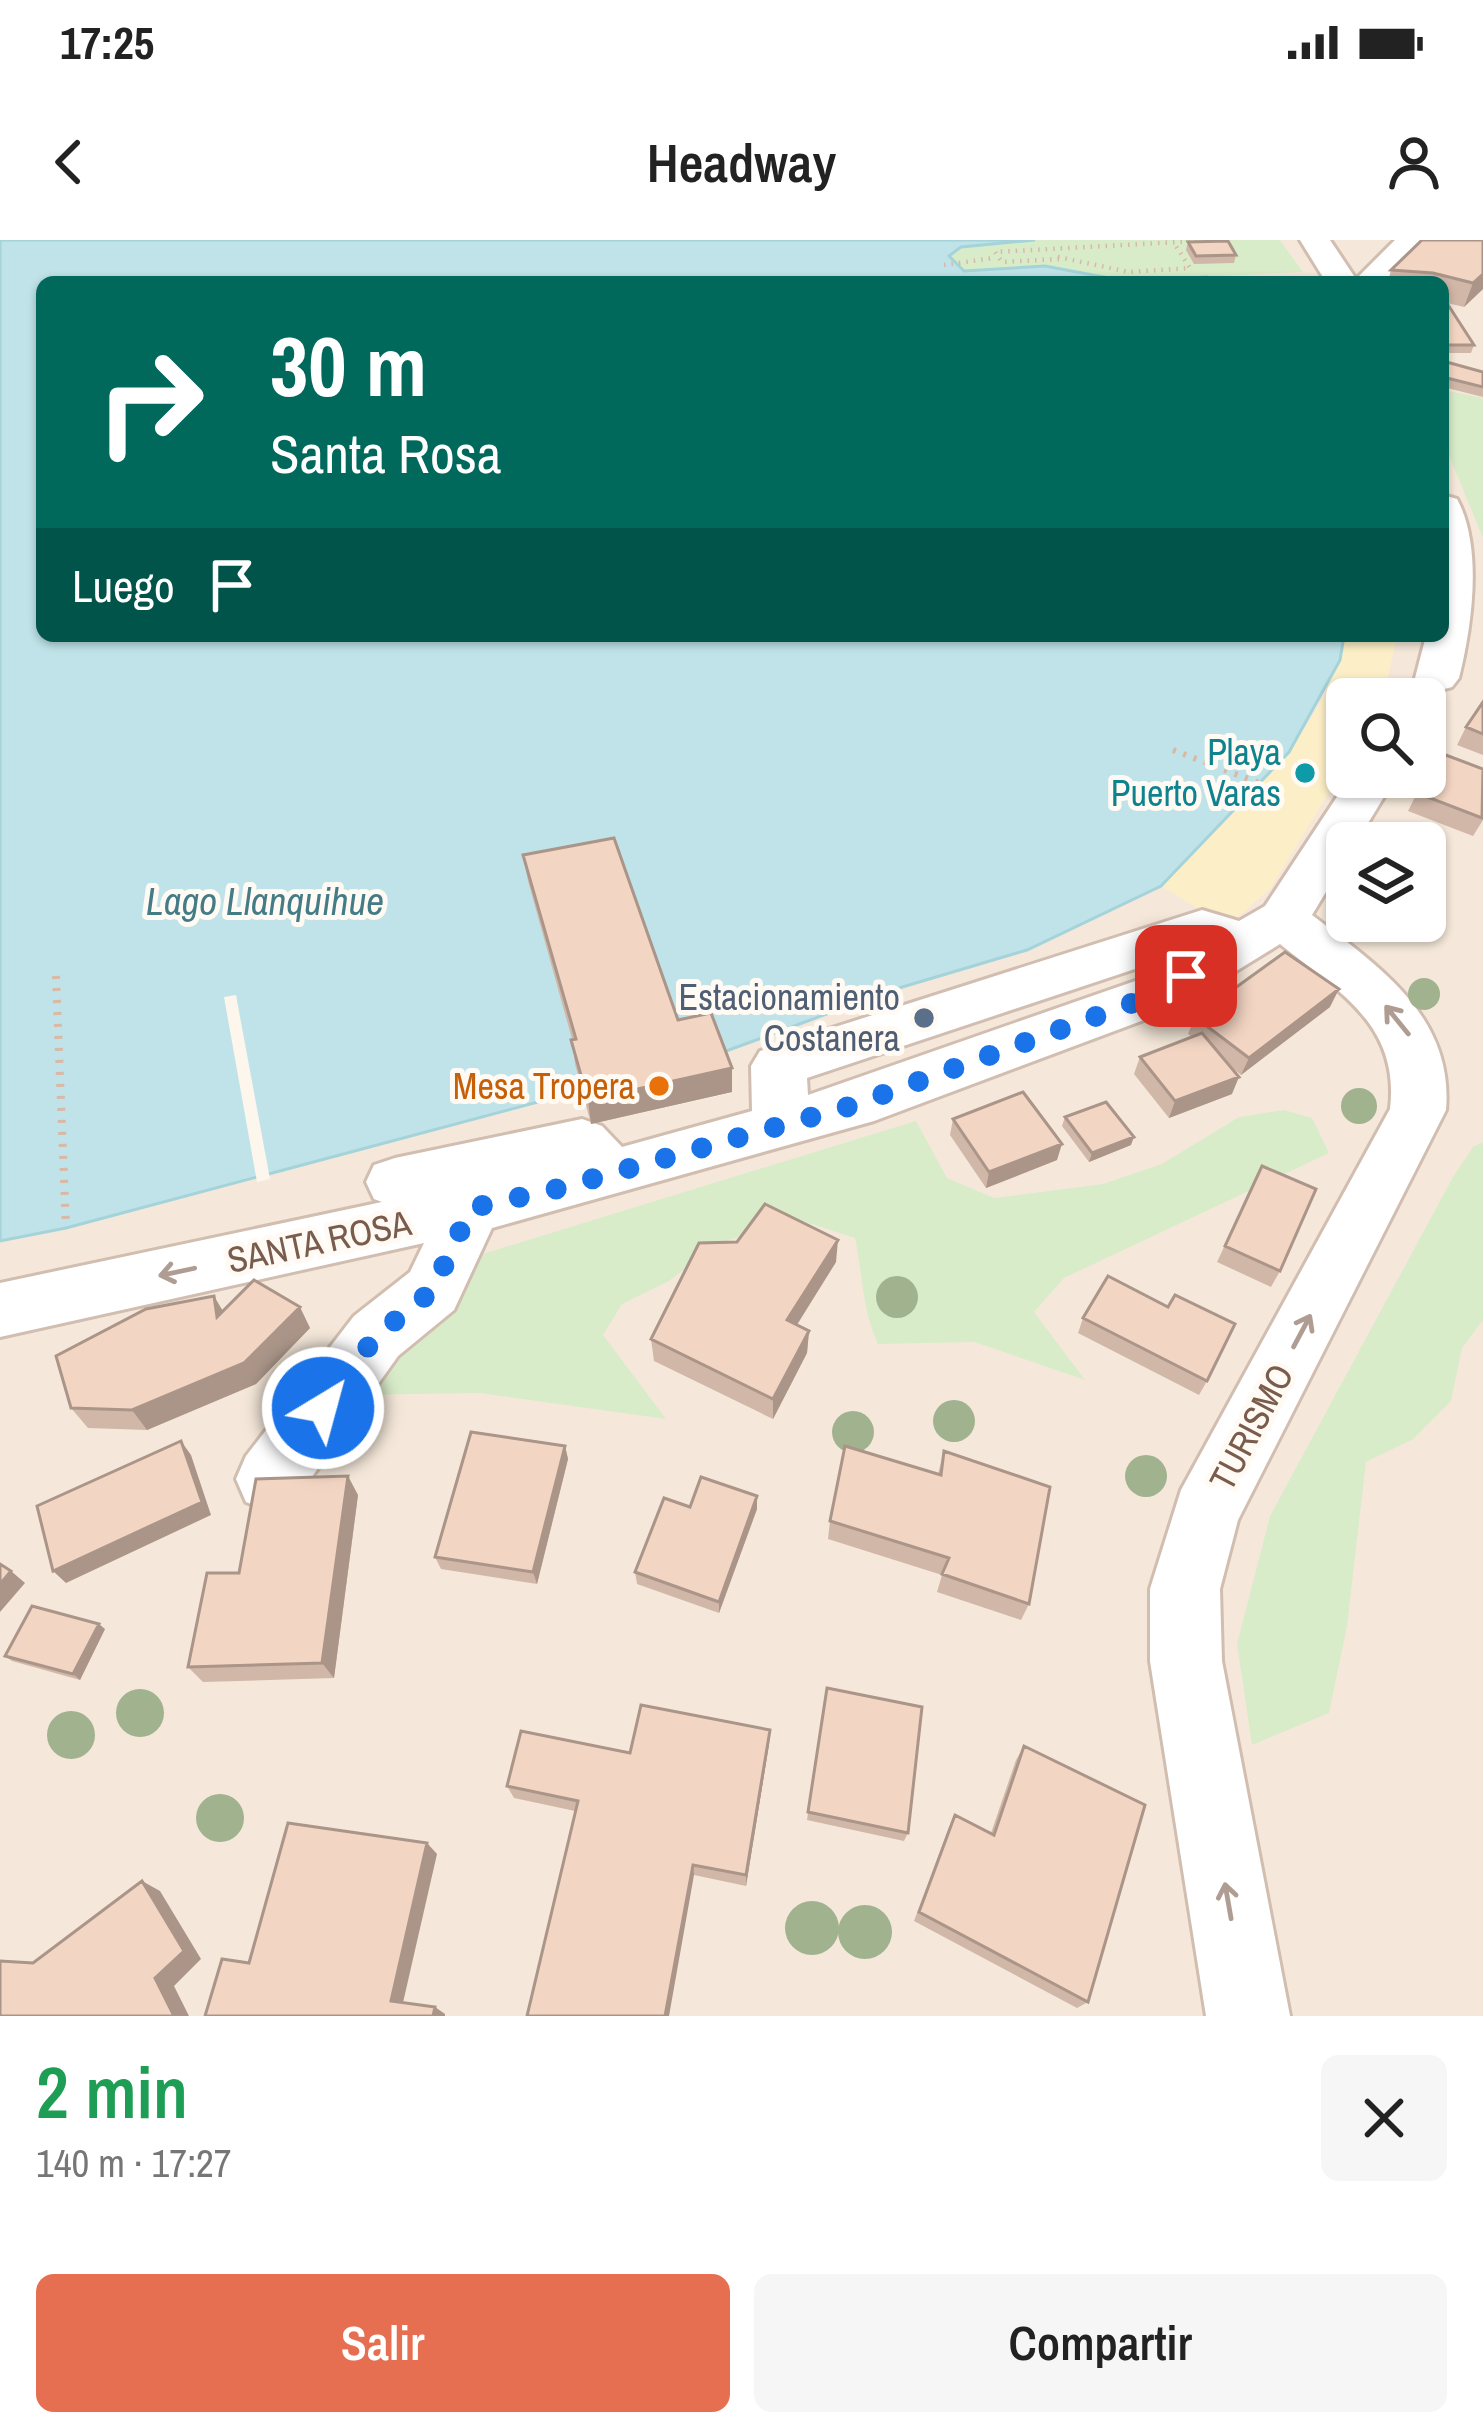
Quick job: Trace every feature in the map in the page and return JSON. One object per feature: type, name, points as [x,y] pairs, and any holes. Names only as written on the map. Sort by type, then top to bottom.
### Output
[{"type":"street","points":[[1315,240],[1338,276]]},
{"type":"street","points":[[1376,276],[1413,240]]},
{"type":"street","points":[[1449,521],[1459,541],[1483,558]]},
{"type":"street","points":[[1437,678],[1483,608]]},
{"type":"street","points":[[1433,678],[1444,642]]},
{"type":"street","name":"SANTA ROSA","points":[[0,1310],[610,1174],[854,1105],[1157,994],[1263,930],[1358,798]]},
{"type":"street","name":"TURISMO","points":[[1248,2016],[1186,1661],[1185,1589],[1205,1513],[1418,1110],[1423,1092],[1418,1054],[1397,1018],[1263,930]]},
{"type":"street","points":[[395,1182],[582,1142],[610,1174]]},
{"type":"street","points":[[270,1480],[376,1336],[432,1291],[471,1208]]},
{"type":"path","points":[[1173,242],[1190,268],[1129,272],[1059,259],[1002,262],[995,252],[1206,240],[1214,240]]},
{"type":"path","points":[[1052,249],[1059,259]]},
{"type":"path","points":[[944,265],[994,258]]},
{"type":"path","points":[[1173,750],[1259,783]]},
{"type":"path","points":[[56,976],[66,1228]]},
{"type":"shaded area","points":[[1280,240],[1483,240],[1483,2016],[0,2016],[0,1241],[66,1228],[582,1089],[592,1124],[731,1093],[718,1054],[889,991],[1027,950],[1161,886],[1289,752],[1326,685],[1326,798],[1446,798],[1446,678],[1330,678],[1343,642],[1449,642],[1449,276],[1223,276],[1302,271]]},
{"type":"green space","points":[[1035,240],[1280,240],[1303,272],[1098,276],[1045,266],[964,271],[949,255],[961,247]]},
{"type":"green space","points":[[1449,391],[1483,398],[1483,538],[1449,456]]},
{"type":"green space","points":[[1284,1110],[1312,1118],[1329,1153],[1064,1278],[1034,1312],[1085,1380],[975,1342],[878,1344],[866,1306],[855,1238],[796,1219],[719,1243],[669,1281],[622,1304],[603,1335],[666,1419],[480,1393],[354,1395],[453,1263],[916,1121],[947,1178],[994,1198],[1103,1184],[1162,1164],[1239,1117]]},
{"type":"green space","points":[[1483,1142],[1483,1320],[1462,1348],[1451,1401],[1413,1439],[1366,1462],[1347,1626],[1329,1713],[1252,1745],[1237,1644],[1270,1516],[1453,1177],[1473,1147]]},
{"type":"sand","name":"Playa Puerto Varas","points":[[1342,642],[1396,642],[1388,678],[1331,678]]},
{"type":"sand","name":"Playa Puerto Varas","points":[[1326,689],[1326,797],[1270,889],[1227,926],[1161,886],[1244,803],[1297,740]]},
{"type":"water","name":"Lago Llanquihue","points":[[0,240],[1035,240],[961,247],[949,256],[964,271],[1045,266],[1098,276],[36,276],[36,642],[1343,642],[1340,660],[1289,752],[1161,886],[1027,950],[889,991],[718,1054],[66,1228],[0,1241]]},
{"type":"pier","points":[[236,995],[270,1179],[257,1182],[224,997]]},
{"type":"building","points":[[1422,240],[1483,240],[1483,274],[1473,283],[1433,273],[1391,270]]},
{"type":"building","points":[[1228,241],[1236,255],[1196,256],[1188,242]]},
{"type":"building","points":[[1449,306],[1474,345],[1449,345]]},
{"type":"building","points":[[1449,363],[1483,372],[1483,387],[1449,378]]},
{"type":"building","points":[[1483,702],[1483,734],[1466,727]]},
{"type":"building","points":[[1446,755],[1483,769],[1482,818],[1430,798],[1446,798]]},
{"type":"building","points":[[614,838],[678,1020],[711,1013],[732,1068],[588,1100],[571,1040],[576,1039],[523,855]]},
{"type":"building","points":[[1285,952],[1339,989],[1249,1058],[1195,1017]]},
{"type":"building","points":[[1202,1033],[1239,1077],[1175,1101],[1140,1057]]},
{"type":"building","points":[[1023,1092],[1062,1144],[989,1172],[953,1119]]},
{"type":"building","points":[[1106,1102],[1134,1137],[1092,1153],[1065,1117]]},
{"type":"building","points":[[1262,1166],[1316,1189],[1280,1271],[1225,1246]]},
{"type":"building","points":[[765,1204],[838,1240],[787,1320],[809,1331],[773,1399],[651,1339],[699,1243],[737,1242]]},
{"type":"building","points":[[1108,1276],[1168,1307],[1175,1295],[1235,1324],[1207,1381],[1083,1318]]},
{"type":"building","points":[[254,1280],[300,1307],[244,1363],[132,1410],[71,1408],[56,1356],[146,1309],[214,1296],[217,1317]]},
{"type":"building","points":[[471,1432],[565,1446],[533,1572],[435,1557]]},
{"type":"building","points":[[181,1441],[202,1502],[53,1571],[37,1506]]},
{"type":"building","points":[[845,1446],[941,1475],[944,1451],[1050,1487],[1029,1604],[942,1574],[949,1558],[830,1521]]},
{"type":"building","points":[[348,1476],[322,1663],[188,1667],[207,1573],[239,1573],[256,1479]]},
{"type":"building","points":[[701,1477],[757,1496],[719,1602],[635,1572],[664,1498],[690,1507]]},
{"type":"building","points":[[0,1564],[11,1571],[0,1584]]},
{"type":"building","points":[[32,1606],[99,1624],[73,1674],[5,1656]]},
{"type":"building","points":[[827,1688],[922,1707],[908,1833],[808,1812]]},
{"type":"building","points":[[641,1705],[770,1730],[746,1875],[693,1865],[665,2016],[527,2016],[578,1801],[507,1786],[521,1731],[630,1753]]},
{"type":"building","points":[[1024,1746],[1145,1805],[1088,2002],[919,1912],[955,1815],[994,1835]]},
{"type":"building","points":[[288,1823],[427,1843],[391,2001],[435,2007],[433,2016],[205,2016],[222,1959],[249,1963]]},
{"type":"building","points":[[142,1881],[184,1951],[155,1978],[174,2016],[0,2016],[0,1961],[33,1963]]},
{"type":"place","name":"Playa Puerto Varas","points":[[1305,773]]},
{"type":"place","name":"Estacionamiento Costanera","points":[[924,1018]]},
{"type":"place","name":"Mesa Tropera","points":[[659,1086]]},
{"type":"route","points":[[323,1408],[376,1336],[432,1291],[471,1208],[556,1189],[854,1105],[1157,994],[1186,976]]}]
